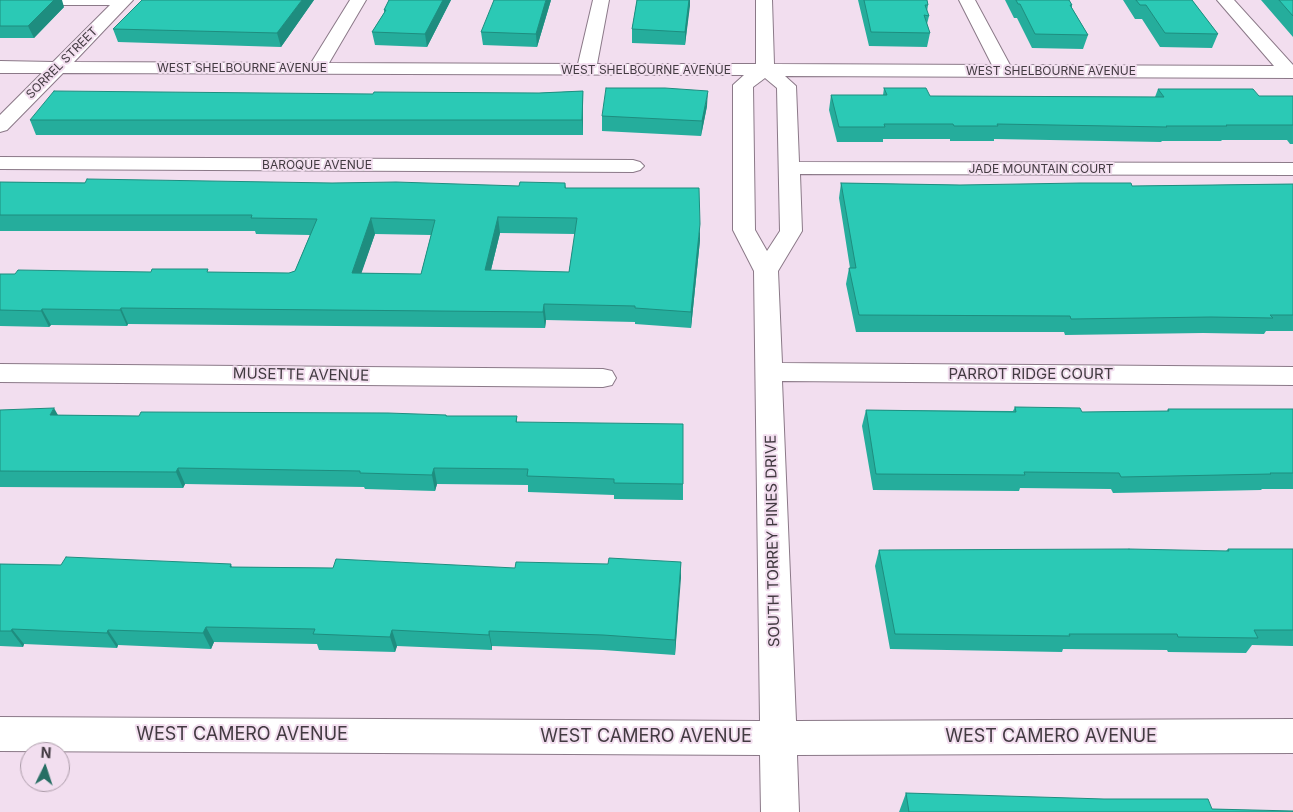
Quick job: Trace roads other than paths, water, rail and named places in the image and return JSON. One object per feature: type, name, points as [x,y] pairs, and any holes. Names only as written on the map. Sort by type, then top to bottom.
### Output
[{"type":"street","points":[[44,0],[125,0]]},
{"type":"street","name":"SORREL STREET","points":[[0,126],[125,0]]},
{"type":"street","points":[[317,68],[358,0]]},
{"type":"street","points":[[586,70],[602,0]]},
{"type":"street","points":[[764,0],[765,69],[786,86],[791,232],[766,271]]},
{"type":"street","points":[[967,0],[1004,71]]},
{"type":"street","points":[[1225,0],[1291,72]]},
{"type":"street","name":"WEST SHELBOURNE AVENUE","points":[[0,67],[1291,72]]},
{"type":"street","name":"SOUTH TORREY PINES DRIVE","points":[[765,69],[743,85],[744,230],[766,271],[780,812]]},
{"type":"street","name":"BAROQUE AVENUE","points":[[0,163],[633,166]]},
{"type":"street","name":"JADE MOUNTAIN COURT","points":[[790,168],[1293,169]]},
{"type":"street","name":"MUSETTE AVENUE","points":[[0,372],[603,378]]},
{"type":"street","name":"PARROT RIDGE COURT","points":[[768,372],[1293,376]]},
{"type":"street","name":"WEST CAMERO AVENUE","points":[[0,734],[778,738],[1293,736]]}]
